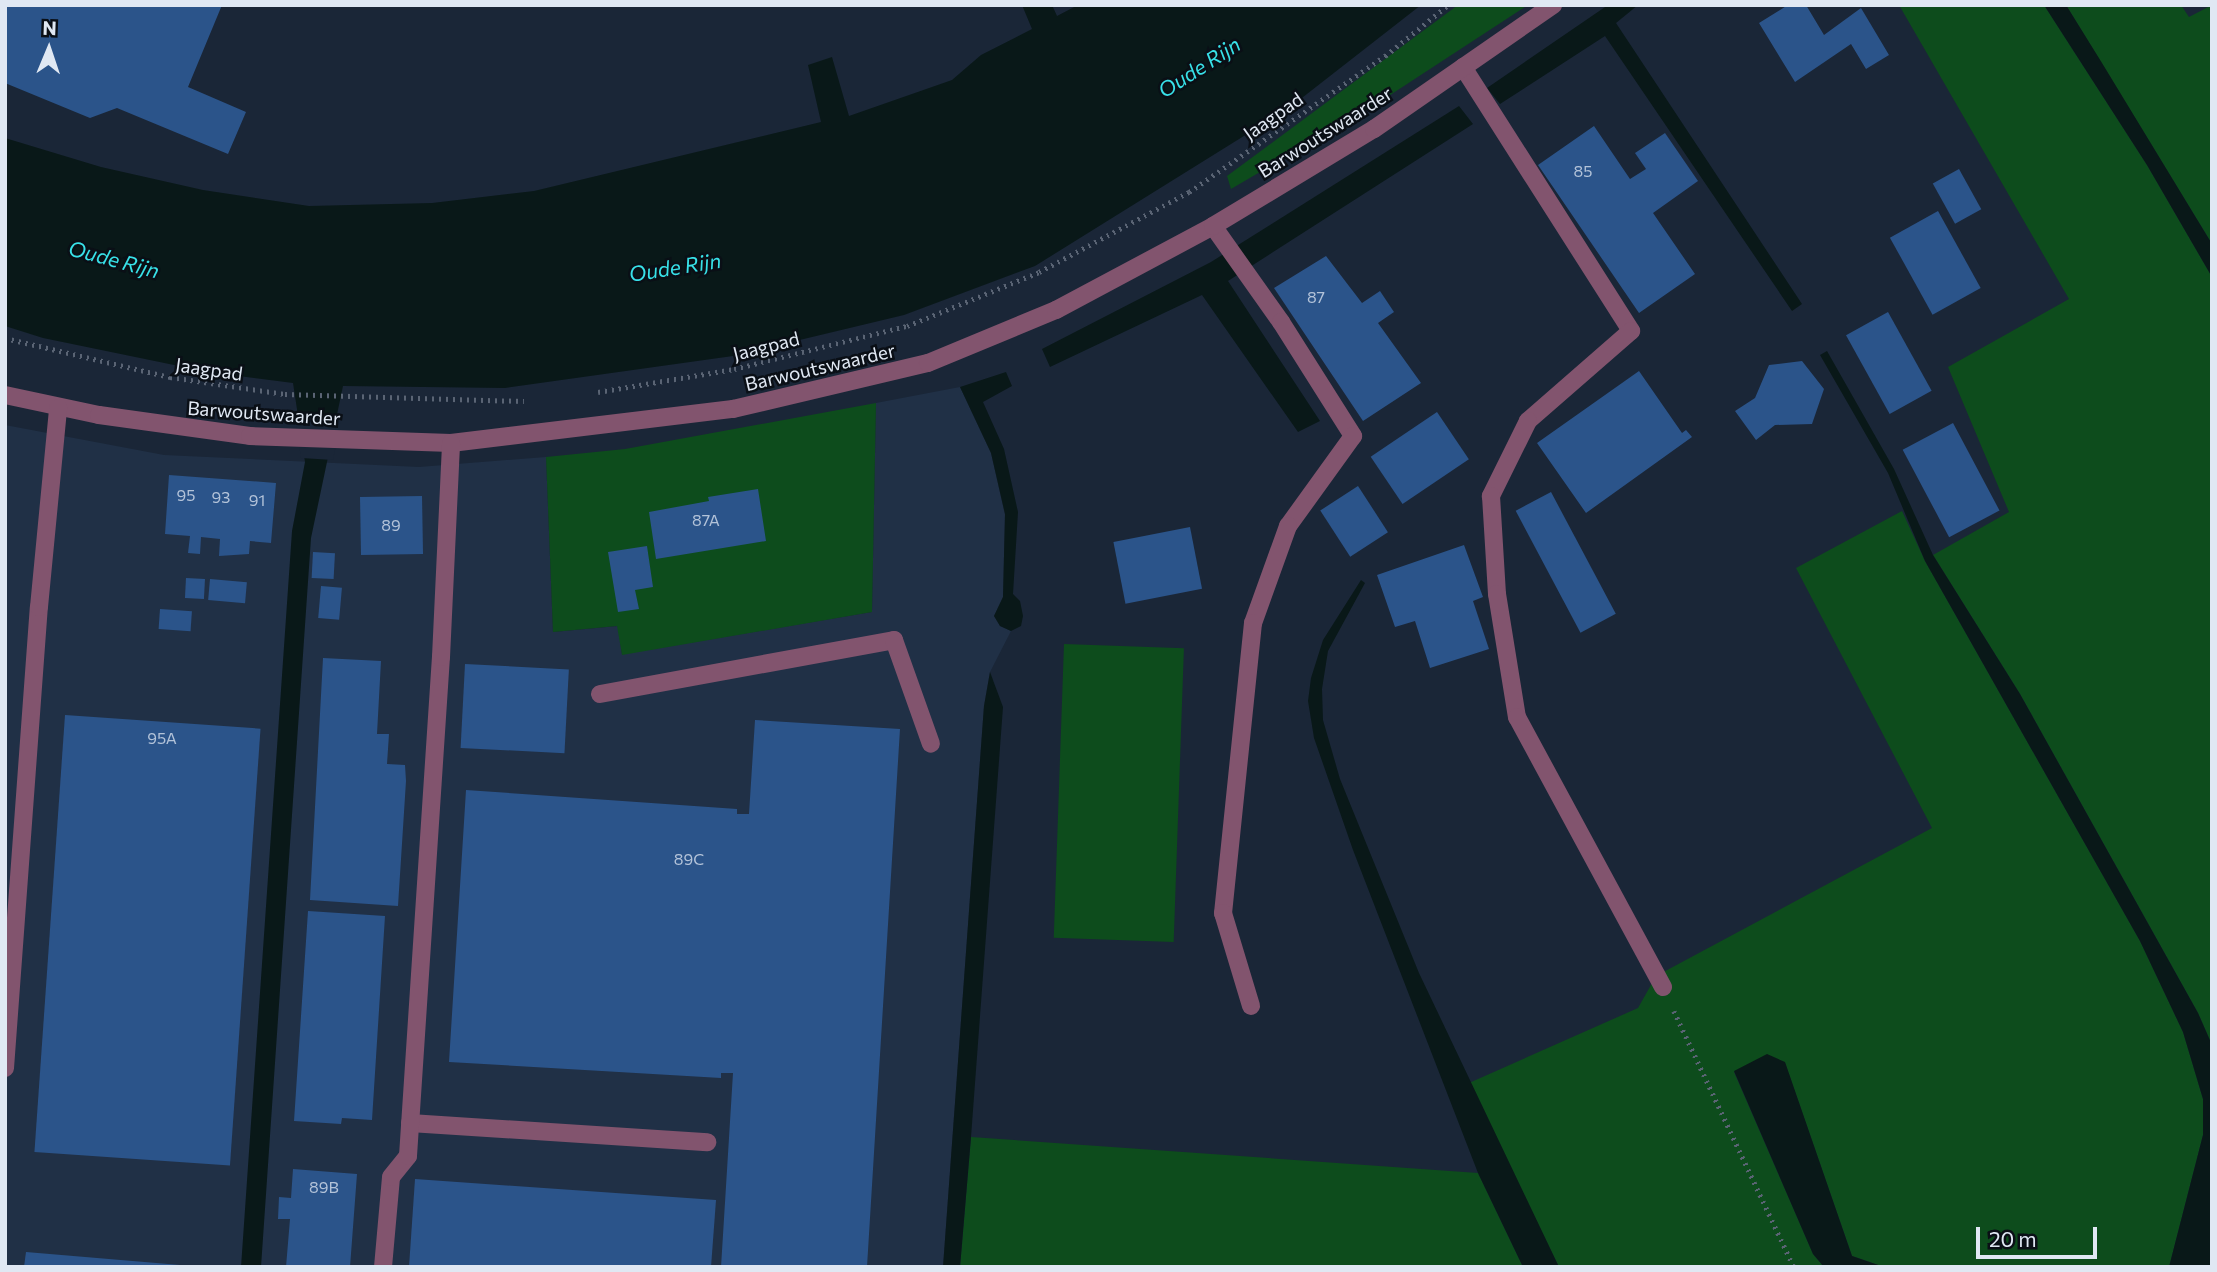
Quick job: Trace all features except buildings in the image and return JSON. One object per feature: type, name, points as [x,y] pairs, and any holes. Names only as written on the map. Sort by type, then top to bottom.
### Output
[{"type":"street","name":"Barwoutswaarder","points":[[5,395],[58,408],[172,427],[282,437],[451,443],[733,409],[928,363],[1056,310],[1213,226],[1374,129],[1553,5]]},
{"type":"street","points":[[1463,67],[1631,331],[1528,422],[1491,496],[1497,594],[1517,716],[1663,987]]},
{"type":"street","points":[[1213,226],[1249,276],[1353,436],[1287,526],[1253,623],[1223,913],[1251,1006]]},
{"type":"street","points":[[5,1069],[39,607],[58,408]]},
{"type":"street","points":[[383,1267],[391,1177],[408,1156],[441,657],[451,443]]},
{"type":"street","points":[[600,694],[894,640],[931,744]]},
{"type":"street","points":[[410,1123],[707,1142]]},
{"type":"path","name":"Jaagpad","points":[[584,395],[734,369],[907,326],[1039,272],[1189,192],[1385,56],[1448,5]]},
{"type":"path","name":"Jaagpad","points":[[5,338],[170,377],[285,394],[353,398],[532,400]]},
{"type":"path","points":[[1663,987],[1794,1267]]},
{"type":"shaded area","points":[[960,387],[991,453],[1005,515],[1003,597],[994,616],[1000,626],[1011,631],[990,672],[984,706],[943,1267],[5,1267],[5,425],[164,455],[419,467],[546,457],[553,632],[618,626],[622,654],[872,612],[876,403]]},
{"type":"green space","points":[[1458,5],[1528,5],[1378,103],[1231,189],[1227,176]]},
{"type":"green space","points":[[1899,5],[2044,5],[2147,165],[2212,277],[2212,1045],[2198,1013],[2020,694],[1933,555],[2009,512],[1948,367],[2069,299]]},
{"type":"green space","points":[[2066,5],[2181,5],[2189,17],[2212,5],[2212,244]]},
{"type":"green space","points":[[876,403],[872,612],[622,655],[617,626],[553,632],[546,457],[625,449]]},
{"type":"green space","points":[[1902,511],[1925,561],[2140,941],[2183,1032],[2203,1099],[2203,1135],[2169,1267],[1884,1267],[1852,1256],[1785,1063],[1734,1072],[1813,1254],[1824,1267],[1559,1267],[1469,1083],[1638,1008],[1656,976],[1932,828],[1796,568]]},
{"type":"green space","points":[[1064,644],[1184,648],[1174,942],[1054,938]]},
{"type":"green space","points":[[971,1137],[1478,1173],[1523,1267],[960,1267]]},
{"type":"water","name":"Oude Rijn","points":[[1022,5],[1052,5],[1057,16],[1078,5],[1421,5],[1289,108],[1035,266],[904,315],[733,356],[505,388],[343,386],[311,538],[261,1267],[241,1267],[292,531],[305,462],[293,383],[208,372],[43,338],[5,326],[5,138],[101,167],[203,190],[309,206],[432,203],[534,191],[821,122],[808,65],[832,57],[849,116],[952,80],[981,55],[1032,29]]},
{"type":"water","points":[[1608,5],[1638,5],[1616,23],[1802,304],[1792,311],[1605,36],[1500,104],[1487,88]]},
{"type":"water","points":[[2044,5],[2066,5],[2102,63],[2212,244],[2212,277],[2147,165]]},
{"type":"water","points":[[1459,106],[1473,124],[1228,281],[1320,421],[1298,432],[1202,295],[1050,367],[1042,349],[1211,262]]},
{"type":"water","points":[[1827,351],[1894,469],[1933,555],[2020,694],[2198,1013],[2212,1045],[2211,1267],[2169,1267],[2203,1135],[2203,1099],[2183,1032],[2140,941],[1925,561],[1888,473],[1820,355]]},
{"type":"water","points":[[1006,372],[1012,386],[983,402],[1004,449],[1018,512],[1013,594],[1020,601],[1023,616],[1021,626],[1011,631],[1000,626],[994,616],[1003,597],[1005,514],[991,453],[960,387]]},
{"type":"water","points":[[1361,580],[1365,583],[1328,651],[1322,689],[1323,720],[1340,779],[1419,973],[1559,1267],[1523,1267],[1478,1173],[1353,850],[1314,738],[1308,701],[1311,678],[1323,640]]},
{"type":"water","points":[[990,672],[1003,707],[971,1137],[960,1267],[943,1267],[984,706]]},
{"type":"water","points":[[1767,1054],[1785,1062],[1852,1256],[1884,1267],[1824,1267],[1813,1254],[1734,1071]]},
{"type":"pier","points":[[295,415],[341,418],[333,460],[301,458]]}]
